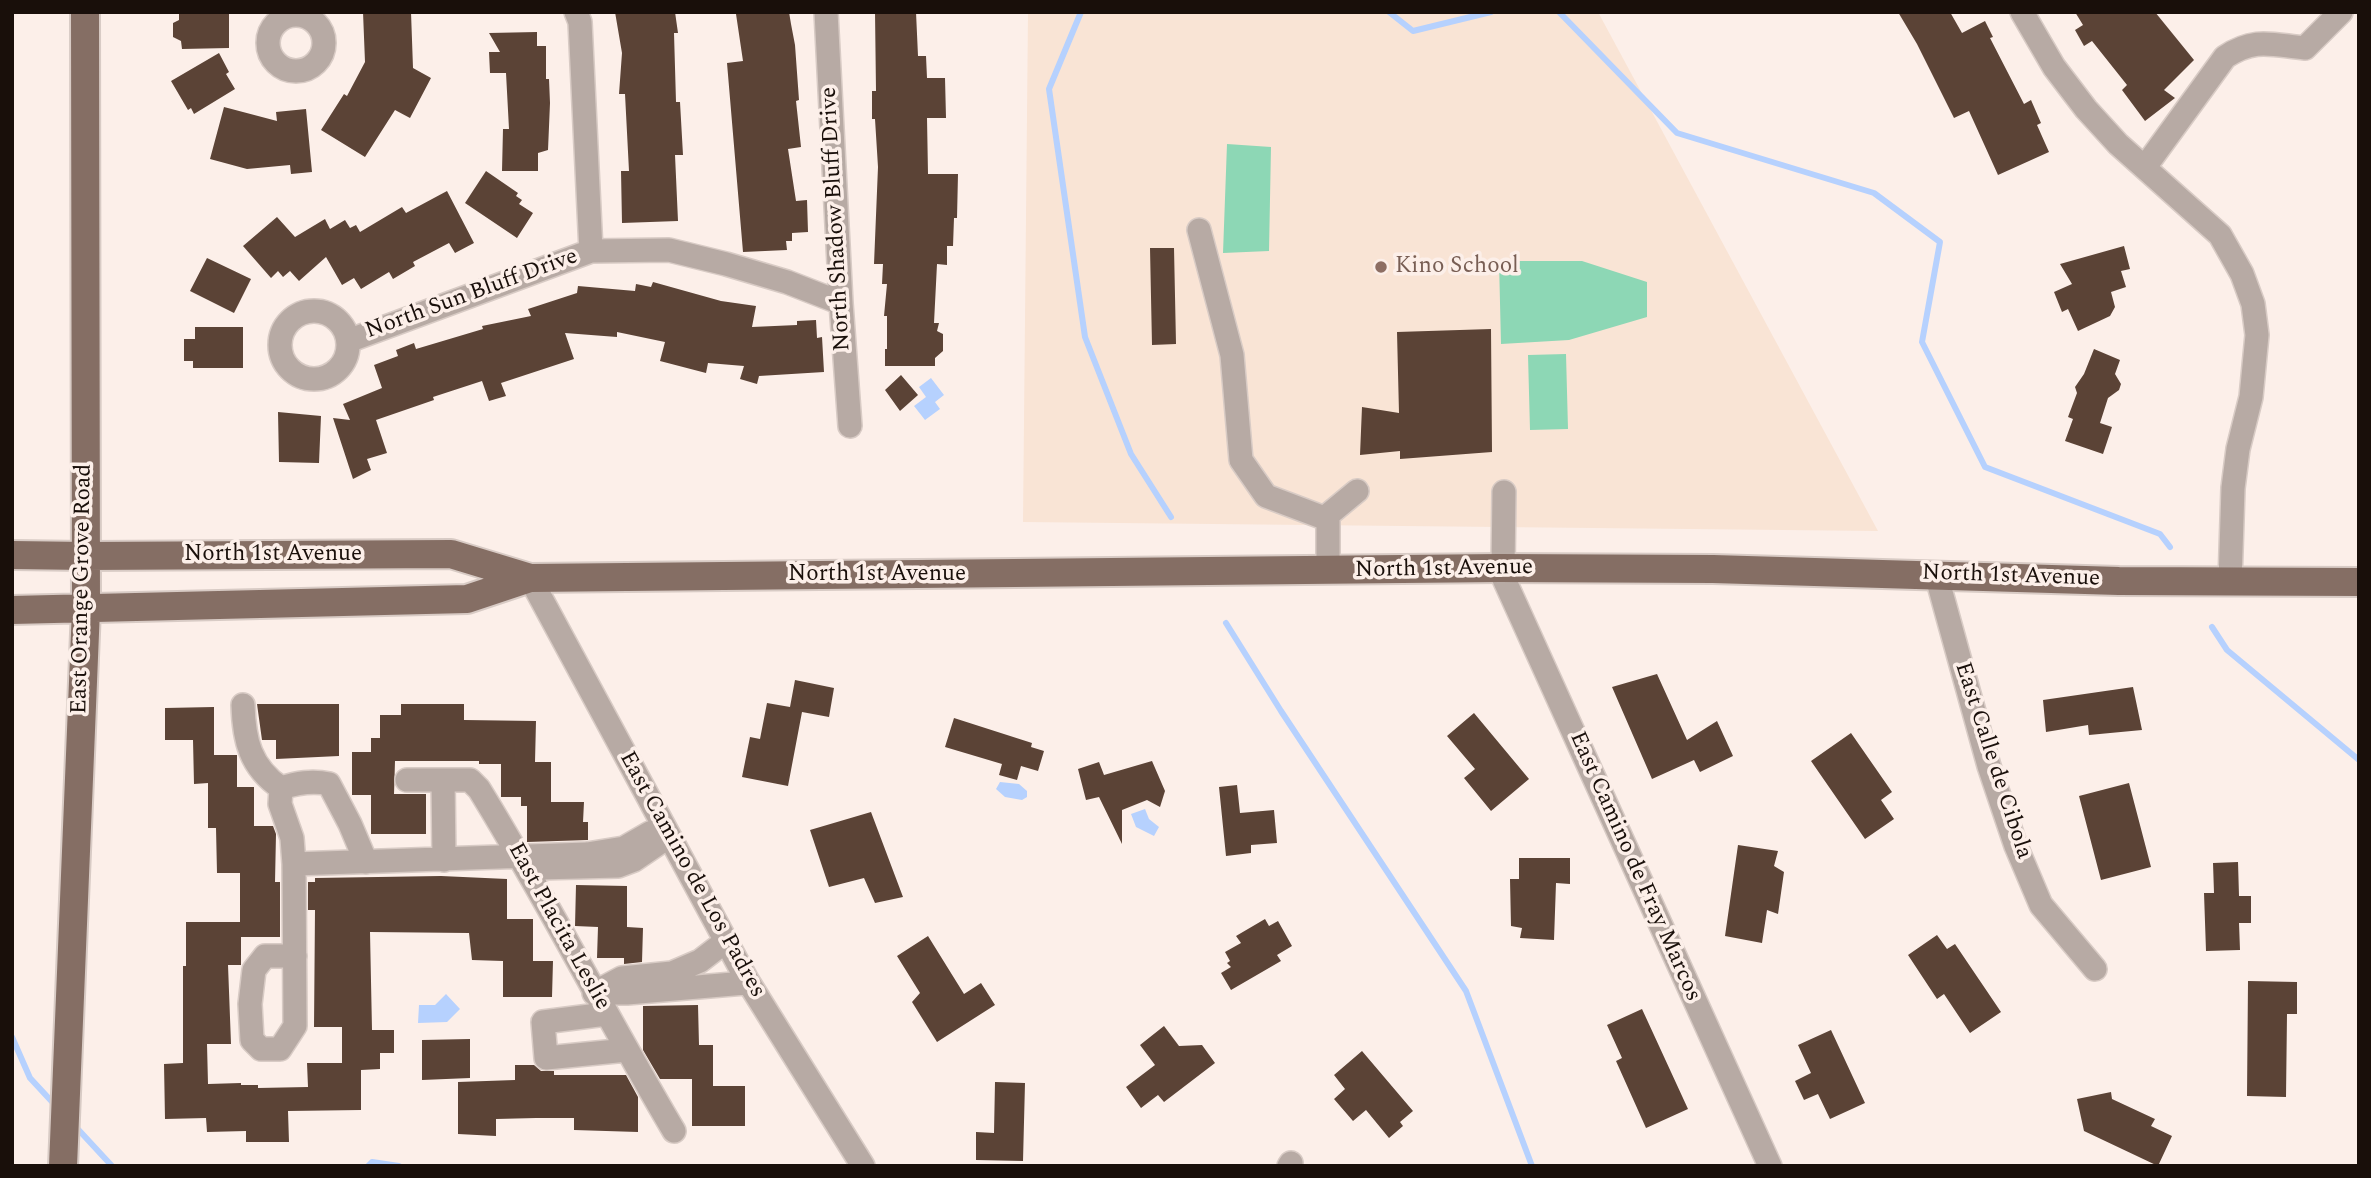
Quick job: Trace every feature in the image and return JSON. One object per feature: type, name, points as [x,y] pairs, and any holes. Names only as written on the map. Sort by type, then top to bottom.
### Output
[{"type":"main road","name":"East Orange Grove Road","points":[[63,1166],[86,609],[85,12]]},
{"type":"main road","name":"North 1st Avenue","points":[[12,555],[451,554],[530,578],[1501,568],[1713,569],[2119,581],[2359,582]]},
{"type":"main road","name":"North 1st Avenue","points":[[12,610],[467,599],[530,578]]},
{"type":"street","points":[[576,12],[580,22],[591,251]]},
{"type":"street","name":"North Shadow Bluff Drive","points":[[826,12],[850,426]]},
{"type":"street","points":[[2022,12],[2054,67],[2086,110],[2118,144],[2220,235],[2242,274],[2253,304],[2257,335],[2255,370],[2232,488],[2230,582]]},
{"type":"street","points":[[2145,167],[2225,57],[2254,43],[2305,48],[2342,12]]},
{"type":"street","points":[[1199,230],[1232,355],[1241,460],[1266,496],[1327,519]]},
{"type":"street","name":"North Sun Bluff Drive","points":[[348,341],[591,251],[669,250],[787,282],[841,303]]},
{"type":"street","points":[[1328,571],[1328,515],[1357,491]]},
{"type":"street","points":[[1501,568],[1504,492]]},
{"type":"street","name":"East Camino de Fray Marcos","points":[[1501,568],[1770,1166]]},
{"type":"street","name":"East Calle de Cibola","points":[[1936,574],[1989,766],[2016,846],[2041,905],[2095,969]]},
{"type":"street","name":"East Camino de Los Padres","points":[[530,578],[747,980],[863,1166]]},
{"type":"street","points":[[243,705],[248,748],[261,769],[281,788]]},
{"type":"street","name":"East Placita Leslie","points":[[407,780],[470,780],[479,789],[522,858],[594,993],[674,1131]]},
{"type":"street","points":[[443,780],[444,860]]},
{"type":"street","points":[[281,788],[296,783],[328,784],[350,824],[366,862]]},
{"type":"street","points":[[281,788],[280,804],[292,838],[294,864],[295,956],[295,1026],[280,1049],[261,1049],[252,1040],[250,1004],[254,971],[265,956],[295,956]]},
{"type":"street","points":[[294,864],[522,858],[540,868],[618,866],[634,860],[659,843],[665,828]]},
{"type":"street","points":[[594,993],[622,978],[672,972],[701,961],[726,941]]},
{"type":"street","points":[[594,993],[640,992],[745,983],[747,980]]},
{"type":"street","points":[[606,1014],[543,1022],[546,1058],[627,1050]]},
{"type":"shaded area","name":"Kino School","points":[[1028,12],[1598,12],[1878,531],[1023,522]]},
{"type":"green space","points":[[1227,144],[1271,147],[1269,251],[1223,253]]},
{"type":"green space","points":[[1499,261],[1582,261],[1647,282],[1647,317],[1569,340],[1501,344]]},
{"type":"green space","points":[[1566,354],[1568,429],[1530,430],[1528,355]]},
{"type":"water","points":[[931,378],[944,395],[935,402],[940,409],[925,420],[914,406],[926,397],[919,387]]},
{"type":"water","points":[[1000,782],[1019,784],[1027,791],[1027,797],[1022,800],[1005,797],[996,789]]},
{"type":"water","points":[[1145,809],[1149,819],[1159,827],[1154,836],[1136,827],[1131,814]]},
{"type":"water","points":[[446,994],[460,1009],[447,1022],[418,1023],[419,1005],[435,1005]]},
{"type":"building","points":[[179,12],[229,12],[229,48],[182,49],[181,41],[173,37],[173,23],[179,20]]},
{"type":"building","points":[[363,12],[411,12],[413,68],[431,78],[410,118],[395,110],[365,157],[321,130],[344,94],[347,96],[365,62]]},
{"type":"building","points":[[615,12],[675,12],[678,33],[674,33],[676,102],[680,102],[683,155],[675,155],[678,221],[622,223],[621,171],[629,171],[625,94],[619,94],[622,53]]},
{"type":"building","points":[[789,12],[795,45],[799,100],[796,101],[801,147],[788,149],[796,201],[807,200],[808,232],[792,233],[792,241],[786,241],[787,250],[743,252],[727,63],[743,61],[736,14]]},
{"type":"building","points":[[875,12],[916,12],[918,56],[926,56],[927,78],[945,78],[946,118],[927,118],[928,174],[958,174],[957,218],[954,218],[953,246],[947,246],[947,265],[937,264],[934,323],[939,323],[937,331],[943,334],[943,351],[935,358],[935,366],[885,366],[887,316],[884,316],[887,284],[882,284],[883,264],[874,264],[878,167],[875,119],[872,119],[872,91],[876,91]]},
{"type":"building","points":[[1898,12],[1950,12],[1962,33],[1985,21],[1993,37],[1990,38],[2024,104],[2031,100],[2041,123],[2037,125],[2049,152],[1998,175],[1969,111],[1954,118]]},
{"type":"building","points":[[2075,12],[2155,12],[2194,60],[2164,90],[2175,98],[2145,121],[2122,90],[2127,85],[2092,41],[2084,46],[2075,30],[2083,25]]},
{"type":"building","points":[[537,32],[537,46],[546,46],[546,79],[549,79],[550,103],[548,150],[538,153],[538,171],[502,171],[503,129],[509,129],[506,73],[490,73],[489,52],[500,52],[489,33]]},
{"type":"building","points":[[219,53],[229,72],[226,74],[235,89],[194,114],[191,108],[188,110],[171,81]]},
{"type":"building","points":[[224,107],[277,121],[276,112],[306,109],[312,172],[291,174],[290,165],[247,169],[210,159]]},
{"type":"building","points":[[486,171],[518,193],[516,196],[522,200],[519,204],[533,213],[517,238],[465,203]]},
{"type":"building","points":[[447,191],[474,243],[455,253],[449,243],[413,262],[415,266],[393,279],[389,272],[361,289],[354,278],[342,285],[326,257],[299,281],[290,271],[283,277],[278,271],[271,278],[243,246],[277,217],[295,237],[325,219],[330,229],[345,220],[350,228],[356,225],[360,232],[402,207],[406,213]]},
{"type":"building","points":[[2124,246],[2130,269],[2121,271],[2126,287],[2111,292],[2115,307],[2110,316],[2078,331],[2068,309],[2062,312],[2054,292],[2072,284],[2060,264]]},
{"type":"building","points":[[1150,248],[1174,248],[1176,344],[1152,345]]},
{"type":"building","points":[[207,258],[251,279],[234,313],[190,291]]},
{"type":"building","points":[[653,282],[721,301],[756,306],[752,327],[797,325],[797,321],[816,320],[817,338],[822,337],[824,372],[759,376],[757,384],[740,379],[744,366],[708,363],[706,373],[660,361],[665,342],[617,332],[617,337],[565,333],[574,359],[501,383],[506,396],[489,401],[482,381],[376,420],[387,453],[367,459],[371,470],[353,479],[333,418],[350,420],[343,404],[382,388],[374,365],[398,356],[396,350],[414,343],[416,349],[483,329],[482,326],[531,316],[528,309],[577,293],[578,286],[635,291],[636,284],[651,287]]},
{"type":"building","points":[[195,327],[243,327],[243,368],[193,368],[193,361],[184,361],[184,339],[195,339]]},
{"type":"building","points":[[1491,329],[1492,452],[1400,459],[1400,451],[1360,455],[1362,407],[1399,413],[1397,332]]},
{"type":"building","points":[[2094,349],[2120,360],[2115,374],[2121,384],[2119,390],[2108,398],[2100,423],[2112,427],[2103,454],[2065,441],[2073,419],[2068,417],[2077,393],[2075,387],[2084,374]]},
{"type":"building","points":[[901,375],[918,395],[900,411],[885,390]]},
{"type":"building","points":[[278,412],[321,416],[319,463],[279,462]]},
{"type":"building","points":[[1657,674],[1687,740],[1717,721],[1733,756],[1700,772],[1694,760],[1652,779],[1612,687]]},
{"type":"building","points":[[795,680],[834,688],[829,717],[802,712],[788,786],[742,777],[750,737],[760,739],[767,703],[790,707]]},
{"type":"building","points":[[2133,687],[2142,730],[2089,735],[2088,725],[2046,732],[2043,700]]},
{"type":"building","points":[[257,704],[339,704],[339,756],[276,759],[276,740],[262,740]]},
{"type":"building","points":[[401,704],[464,704],[464,720],[536,721],[535,762],[551,762],[551,802],[584,802],[583,822],[588,822],[588,840],[527,842],[527,806],[521,806],[521,797],[501,797],[501,764],[479,764],[479,761],[395,761],[394,794],[426,794],[426,834],[371,834],[371,795],[352,795],[352,752],[371,752],[371,738],[380,738],[380,715],[401,715]]},
{"type":"building","points":[[214,707],[214,755],[237,755],[237,787],[254,787],[254,826],[273,826],[276,834],[275,882],[280,882],[280,937],[241,937],[241,965],[228,965],[231,1044],[207,1044],[208,1084],[241,1083],[258,1085],[258,1088],[308,1087],[307,1063],[342,1063],[342,1027],[314,1027],[315,910],[308,910],[308,882],[315,882],[315,878],[441,876],[507,879],[507,919],[533,919],[533,961],[553,961],[552,997],[503,997],[503,961],[472,960],[469,933],[370,932],[372,1030],[394,1030],[394,1053],[380,1053],[380,1069],[361,1070],[361,1110],[288,1111],[289,1142],[246,1142],[246,1131],[207,1132],[206,1118],[165,1119],[164,1064],[183,1063],[186,922],[240,922],[240,873],[217,873],[216,828],[208,828],[208,783],[194,784],[193,740],[165,740],[165,708]]},
{"type":"building","points":[[1474,713],[1529,779],[1491,811],[1464,778],[1475,769],[1447,736]]},
{"type":"building","points":[[954,718],[1032,743],[1031,747],[1044,751],[1038,771],[1021,766],[1017,780],[999,775],[1002,764],[945,747]]},
{"type":"building","points":[[1851,733],[1892,792],[1881,800],[1894,819],[1865,839],[1811,761]]},
{"type":"building","points":[[1152,761],[1165,791],[1160,807],[1147,800],[1122,810],[1122,844],[1099,797],[1086,800],[1078,769],[1099,762],[1104,775]]},
{"type":"building","points":[[2129,783],[2151,867],[2101,880],[2079,796]]},
{"type":"building","points":[[1237,785],[1240,813],[1274,810],[1277,843],[1251,845],[1251,853],[1226,856],[1219,787]]},
{"type":"building","points":[[871,812],[903,897],[875,903],[864,878],[829,887],[810,830]]},
{"type":"building","points":[[1738,845],[1778,851],[1774,866],[1784,872],[1778,914],[1767,910],[1762,943],[1725,936]]},
{"type":"building","points":[[1519,858],[1570,858],[1570,884],[1556,883],[1554,940],[1520,938],[1522,928],[1511,926],[1510,879],[1519,879]]},
{"type":"building","points":[[2238,862],[2239,896],[2251,896],[2251,923],[2239,923],[2240,950],[2206,951],[2204,893],[2214,893],[2213,863]]},
{"type":"building","points":[[576,885],[627,886],[627,927],[643,928],[642,962],[624,964],[624,958],[597,958],[598,927],[575,926]]},
{"type":"building","points":[[1265,919],[1269,926],[1278,921],[1292,946],[1277,955],[1281,961],[1231,990],[1221,973],[1231,967],[1227,963],[1230,961],[1225,952],[1241,943],[1236,936]]},
{"type":"building","points":[[1937,935],[1947,949],[1955,944],[2001,1012],[1970,1033],[1944,994],[1937,999],[1908,955]]},
{"type":"building","points":[[928,936],[964,994],[981,983],[995,1005],[937,1042],[912,1002],[920,993],[897,956]]},
{"type":"building","points":[[2248,981],[2297,982],[2297,1014],[2287,1014],[2286,1097],[2247,1096]]},
{"type":"building","points":[[698,1005],[699,1045],[713,1045],[713,1086],[745,1086],[745,1126],[692,1126],[692,1079],[660,1079],[643,1050],[643,1006]]},
{"type":"building","points":[[1642,1009],[1688,1109],[1646,1128],[1616,1061],[1622,1058],[1607,1025]]},
{"type":"building","points":[[1164,1026],[1179,1046],[1202,1045],[1215,1063],[1164,1102],[1158,1095],[1141,1108],[1126,1087],[1155,1065],[1140,1045]]},
{"type":"building","points":[[1831,1030],[1865,1103],[1830,1119],[1818,1094],[1804,1100],[1795,1081],[1811,1073],[1798,1045]]},
{"type":"building","points":[[470,1039],[470,1078],[422,1080],[422,1040]]},
{"type":"building","points":[[1362,1051],[1413,1111],[1400,1122],[1403,1126],[1389,1138],[1366,1110],[1353,1121],[1334,1099],[1345,1089],[1334,1075]]},
{"type":"building","points":[[515,1065],[534,1065],[541,1071],[554,1071],[554,1075],[626,1075],[638,1097],[638,1132],[574,1130],[574,1118],[536,1118],[496,1119],[496,1136],[458,1134],[458,1082],[515,1080]]},
{"type":"building","points":[[995,1082],[1025,1083],[1023,1161],[976,1160],[976,1132],[994,1133]]},
{"type":"building","points":[[2111,1092],[2112,1099],[2155,1119],[2151,1126],[2172,1136],[2158,1166],[2084,1131],[2077,1099]]},
{"type":"waterway","points":[[1081,12],[1049,89],[1085,337],[1131,454],[1171,517]]},
{"type":"waterway","points":[[1389,12],[1413,31],[1491,12]]},
{"type":"waterway","points":[[1559,12],[1677,133],[1874,193],[1940,242],[1922,342],[1985,467],[2160,534],[2170,547]]},
{"type":"waterway","points":[[1226,623],[1466,991],[1532,1166]]},
{"type":"waterway","points":[[2212,627],[2227,650],[2359,760]]},
{"type":"waterway","points":[[12,1037],[30,1078],[55,1105]]},
{"type":"waterway","points":[[75,1126],[112,1166]]},
{"type":"waterway","points":[[368,1166],[372,1162],[399,1166]]},
{"type":"place","name":"Kino School","points":[[1381,267]]}]
